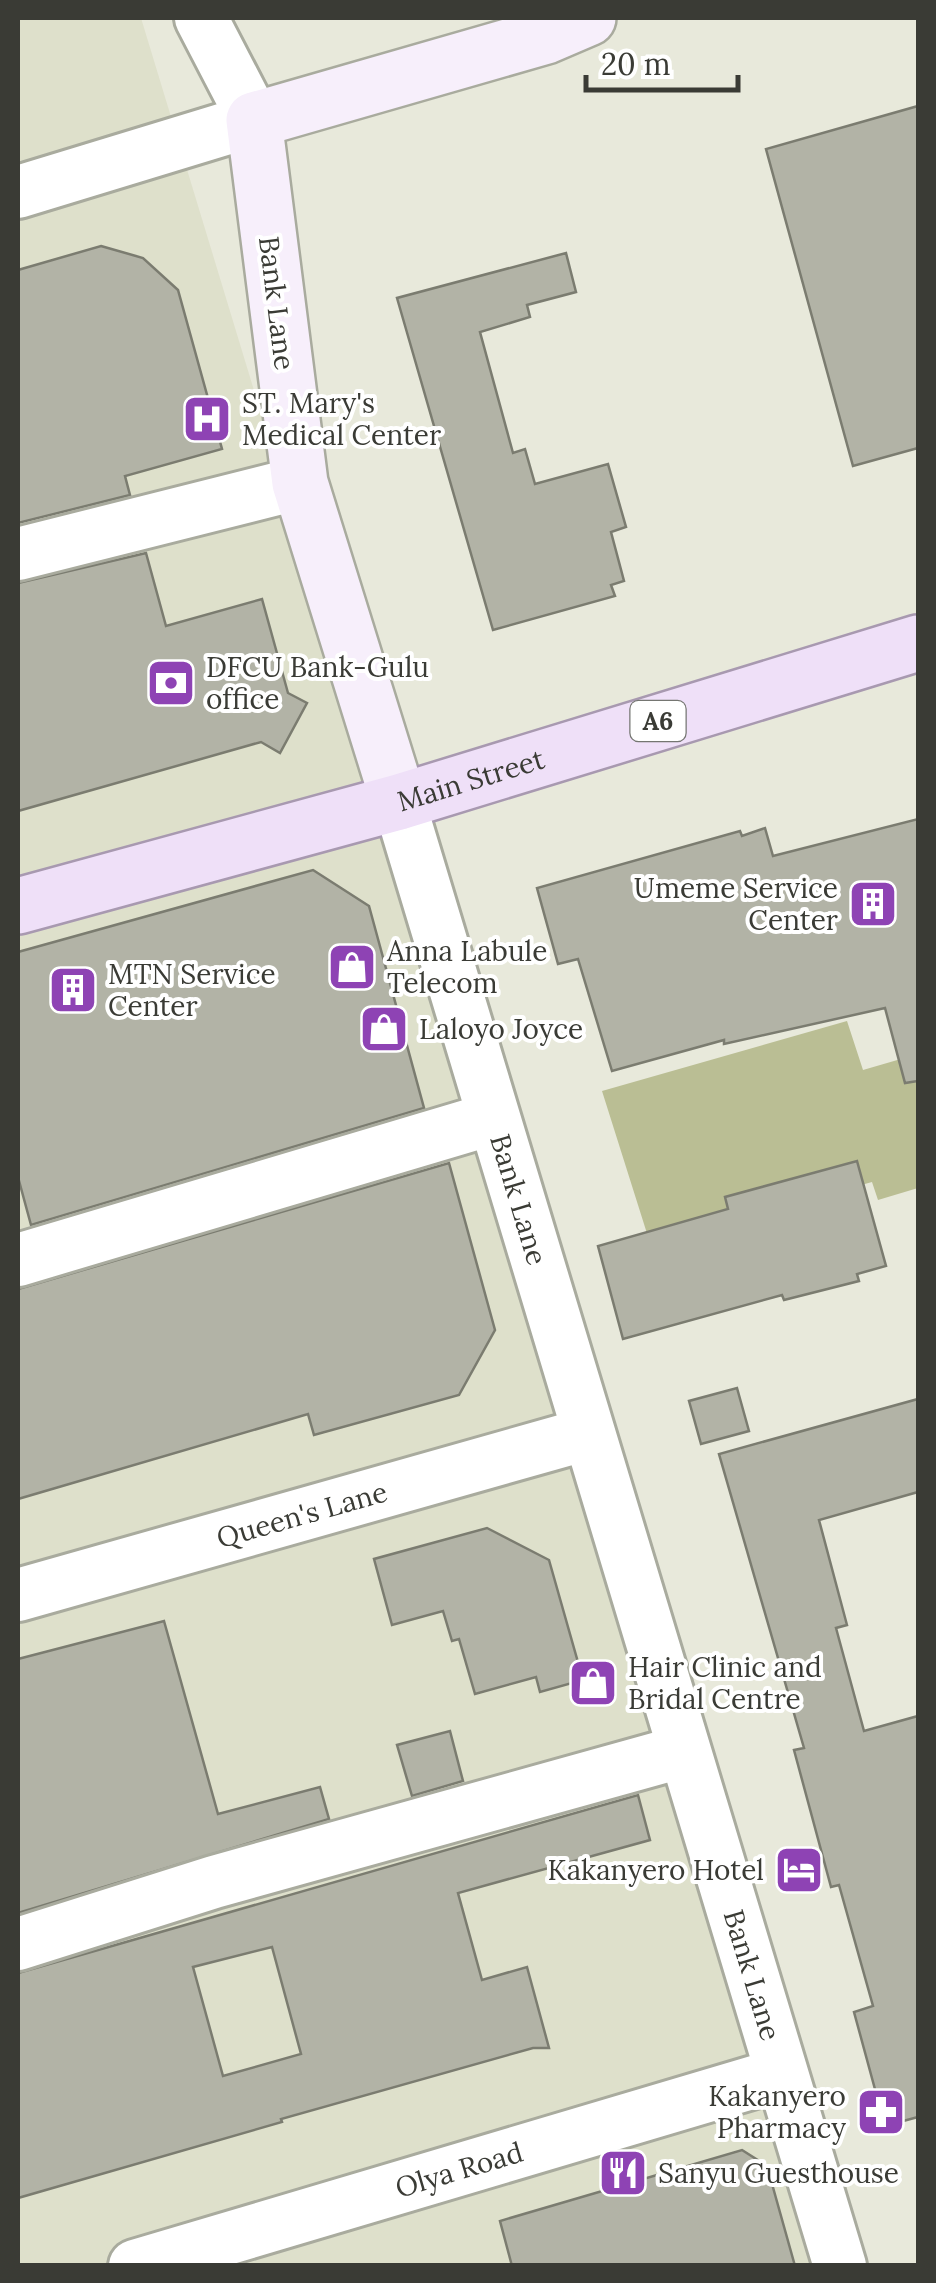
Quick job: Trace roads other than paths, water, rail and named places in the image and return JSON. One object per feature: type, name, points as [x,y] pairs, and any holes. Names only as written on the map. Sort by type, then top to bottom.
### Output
[{"type":"main road","name":"Main Street","points":[[18,906],[398,802],[918,643]]},
{"type":"street","points":[[201,18],[254,120]]},
{"type":"street","points":[[18,192],[532,40],[588,18]]},
{"type":"street","name":"Bank Lane","points":[[254,120],[300,483],[840,2266]]},
{"type":"street","points":[[18,554],[300,483]]},
{"type":"street","points":[[18,1260],[491,1119]]},
{"type":"street","name":"Queen's Lane","points":[[18,1596],[587,1434]]},
{"type":"street","points":[[18,1944],[214,1882],[684,1752]]},
{"type":"street","name":"Olya Road","points":[[135,2266],[781,2074]]},
{"type":"place","name":"ST. Mary's Medical Center","points":[[207,419]]},
{"type":"place","name":"DFCU Bank-Gulu office","points":[[171,683]]},
{"type":"place","name":"Umeme Service Center","points":[[873,904]]},
{"type":"place","name":"Anna Labule Telecom","points":[[352,967]]},
{"type":"place","name":"MTN Service Center","points":[[73,990]]},
{"type":"place","name":"Laloyo Joyce","points":[[384,1029]]},
{"type":"place","name":"Hair Clinic and Bridal Centre","points":[[593,1683]]},
{"type":"place","name":"Kakanyero Hotel","points":[[799,1870]]},
{"type":"place","name":"Kakanyero Pharmacy","points":[[881,2112]]},
{"type":"place","name":"Sanyu Guesthouse","points":[[623,2173]]}]
